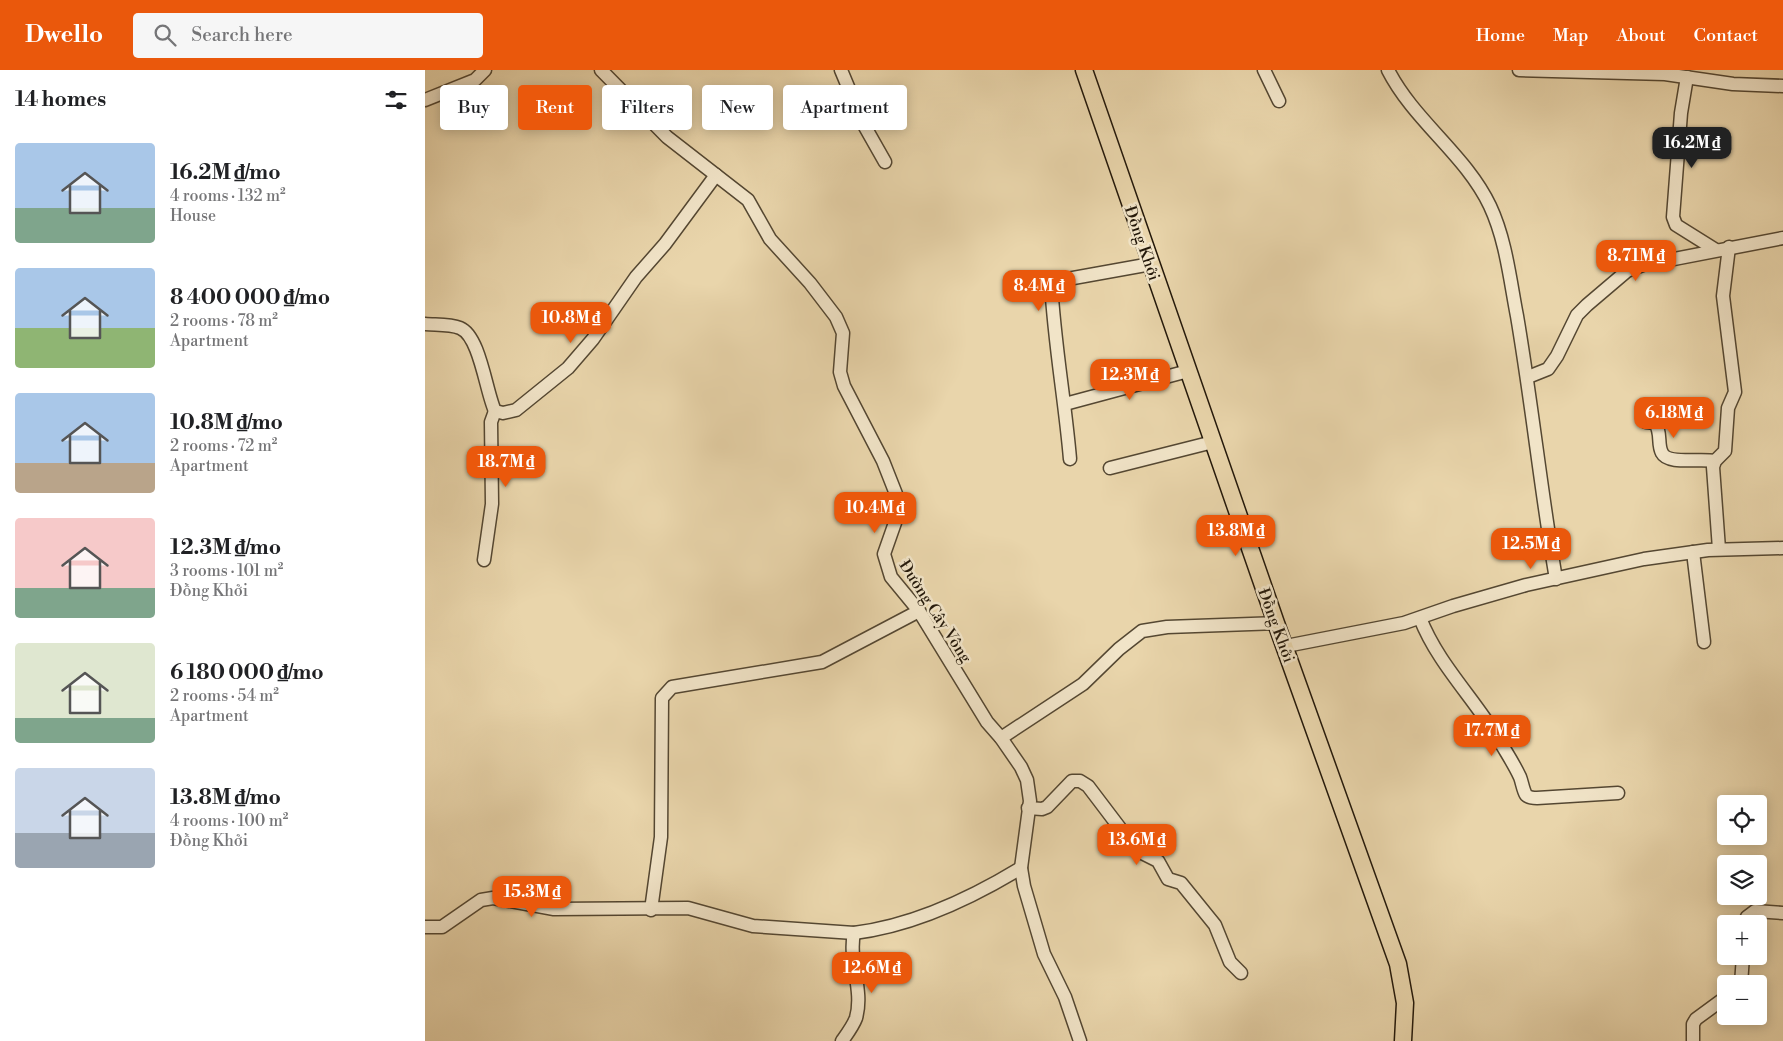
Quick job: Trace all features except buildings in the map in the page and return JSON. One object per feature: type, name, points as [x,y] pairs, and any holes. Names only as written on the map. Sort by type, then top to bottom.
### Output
[{"type":"main road","name":"Đồng Khởi","points":[[1084,70],[1276,623],[1286,646],[1398,964],[1405,1003],[1403,1041]]},
{"type":"street","points":[[425,100],[475,80],[485,70]]},
{"type":"street","name":"Đường Cây Vông","points":[[601,70],[667,137],[748,200],[769,239],[810,283],[840,325],[843,332],[840,372],[844,386],[883,461],[896,494],[897,518],[884,554],[891,577],[919,611],[987,722],[1001,738],[1021,767],[1027,780],[1029,808],[1021,868],[1036,934],[1049,969],[1065,997],[1080,1041]]},
{"type":"street","points":[[841,70],[863,125],[885,162]]},
{"type":"street","points":[[1265,70],[1279,101]]},
{"type":"street","points":[[1389,70],[1417,113],[1472,176],[1490,206],[1502,239],[1528,377],[1556,579]]},
{"type":"street","points":[[1519,70],[1641,73],[1687,77],[1749,86],[1783,86]]},
{"type":"street","points":[[1687,77],[1681,113],[1673,217],[1676,225],[1723,248]]},
{"type":"street","points":[[495,411],[503,413],[516,410],[567,368],[593,339],[636,277],[665,244],[716,175]]},
{"type":"street","points":[[1528,377],[1548,369],[1561,350],[1577,315],[1627,271],[1643,265],[1723,248],[1783,238]]},
{"type":"street","points":[[1719,549],[1715,462],[1725,451],[1728,408],[1735,392],[1723,296],[1723,248]]},
{"type":"street","points":[[1070,460],[1065,404],[1053,327],[1051,282],[1151,264]]},
{"type":"street","points":[[425,324],[449,326],[465,332],[475,348],[495,411],[491,422],[492,504],[484,560]]},
{"type":"street","points":[[1065,404],[1188,371]]},
{"type":"street","points":[[1646,422],[1655,423],[1658,427],[1661,434],[1661,452],[1671,461],[1703,458],[1715,462]]},
{"type":"street","points":[[1110,468],[1213,442]]},
{"type":"street","points":[[1286,646],[1420,618],[1453,606],[1556,579],[1645,559],[1719,549],[1783,548]]},
{"type":"street","points":[[1693,552],[1704,642]]},
{"type":"street","points":[[651,910],[661,837],[662,698],[672,687],[822,662],[919,611]]},
{"type":"street","points":[[1420,618],[1439,656],[1461,683],[1498,739],[1519,776],[1526,794],[1530,798],[1617,793]]},
{"type":"street","points":[[1001,738],[1083,684],[1119,649],[1142,630],[1167,627],[1276,623]]},
{"type":"street","points":[[1029,808],[1042,809],[1047,807],[1072,781],[1080,781],[1088,786],[1131,844],[1140,852],[1158,862],[1168,879],[1181,883],[1187,890],[1215,925],[1229,962],[1241,973]]},
{"type":"street","points":[[425,927],[442,927],[481,900],[493,898],[554,909],[651,910],[688,908],[753,926],[854,933],[870,931],[924,916],[975,895],[1021,868]]},
{"type":"street","points":[[1750,915],[1755,911],[1783,913]]},
{"type":"street","points":[[842,1041],[855,1019],[857,1006],[851,948],[854,933]]},
{"type":"street","points":[[1693,1041],[1693,1024],[1696,1019],[1717,1004]]}]
